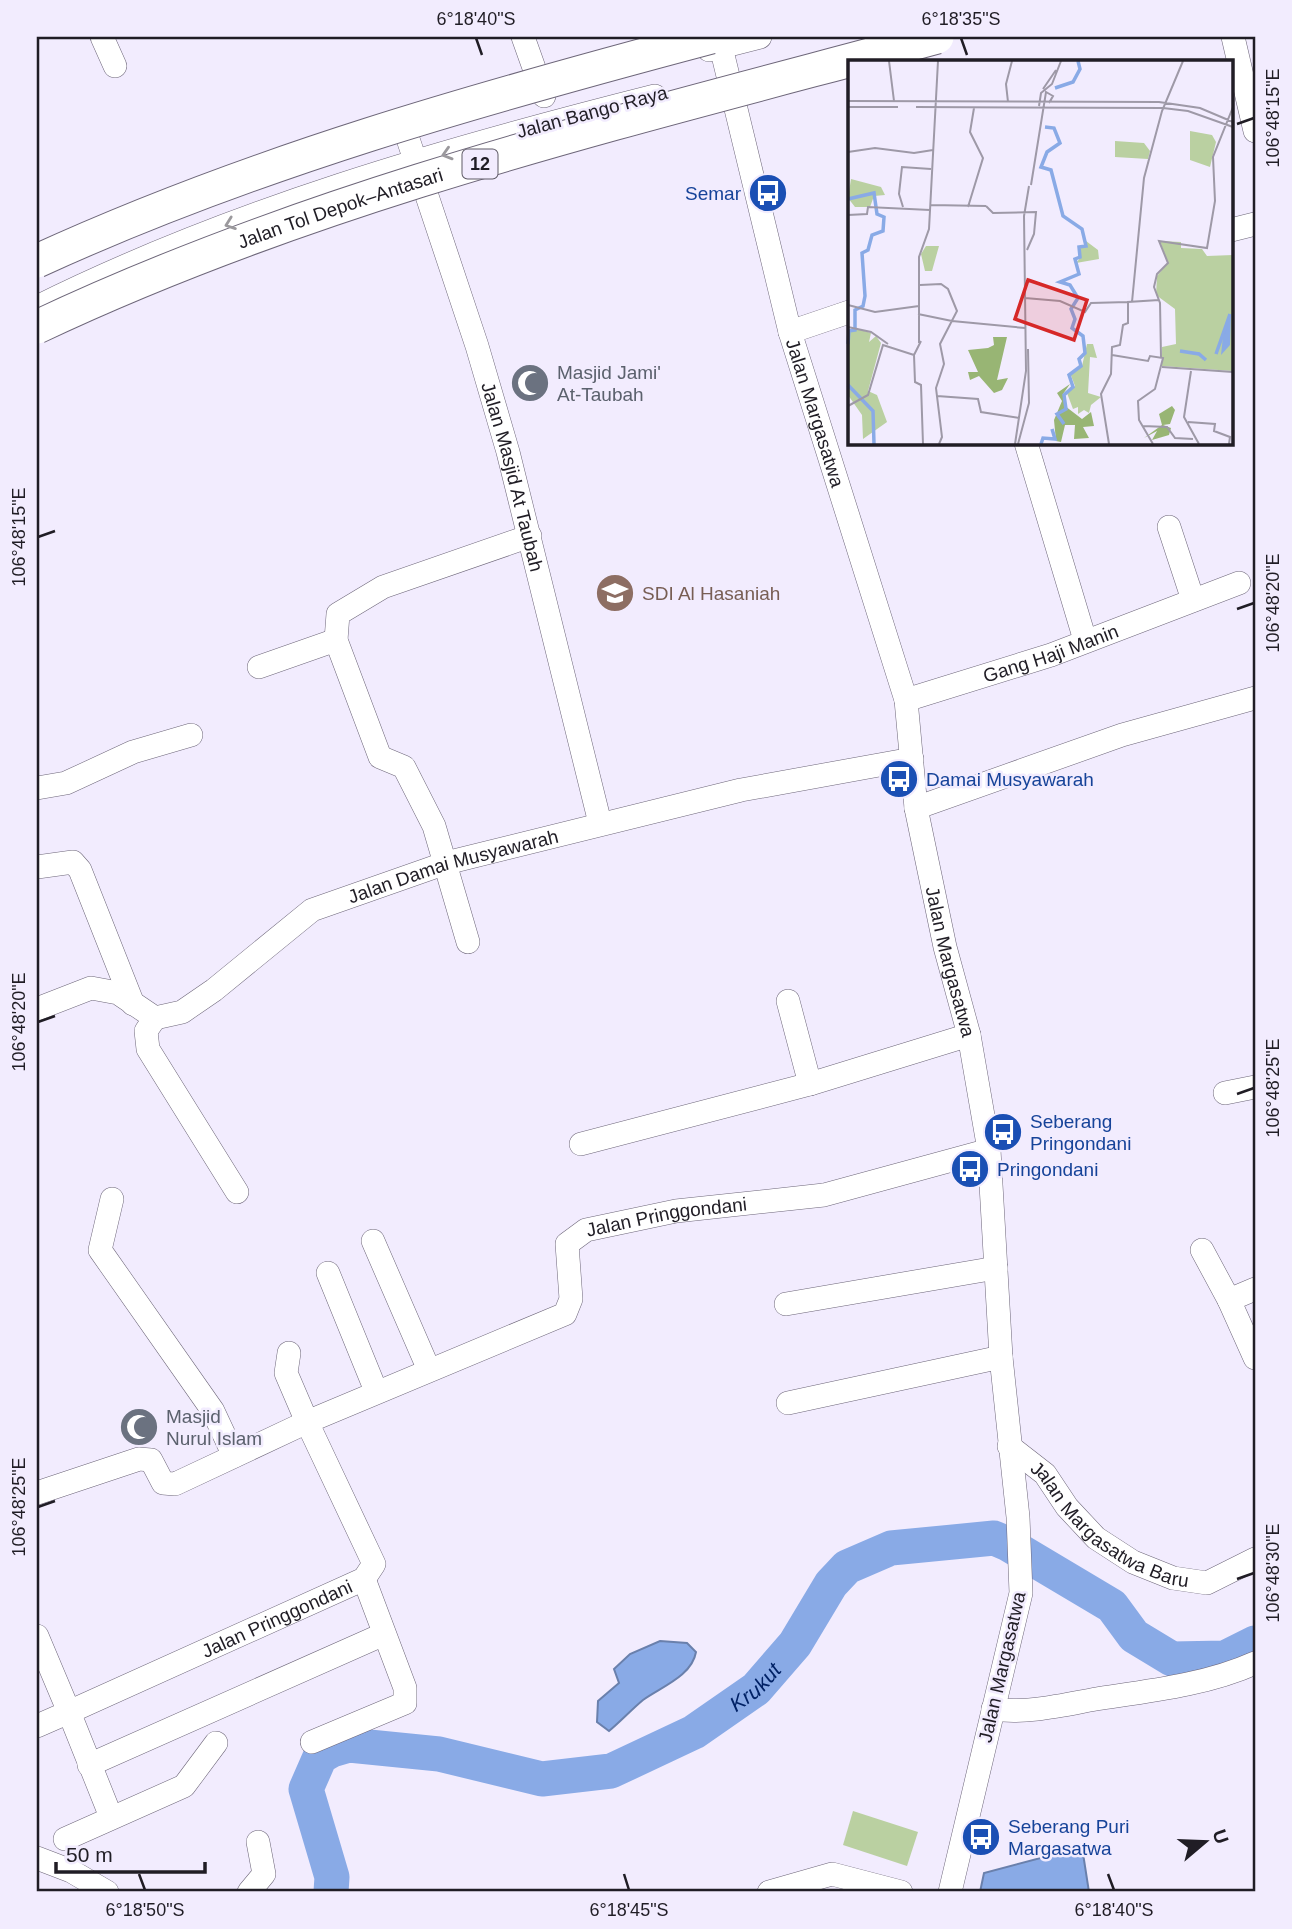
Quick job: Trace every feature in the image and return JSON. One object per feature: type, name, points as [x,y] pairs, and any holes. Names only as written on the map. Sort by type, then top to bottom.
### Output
[{"type":"highway","name":"Jalan Tol Depok–Antasari","points":[[852,60],[937,37]]},
{"type":"highway","points":[[37,261],[123,222],[270,167],[545,81],[716,42]]},
{"type":"highway","name":"Jalan Tol Depok–Antasari","points":[[37,327],[286,223],[594,130],[848,61]]},
{"type":"street","points":[[102,37],[115,65]]},
{"type":"street","points":[[523,37],[544,96]]},
{"type":"street","name":"Jalan Bango Raya","points":[[37,276],[202,205],[407,136],[716,42],[760,37]]},
{"type":"street","name":"Jalan Bango Raya","points":[[37,307],[192,238],[300,198],[535,127],[878,37]]},
{"type":"street","points":[[1233,37],[1255,131]]},
{"type":"street","name":"Jalan Margasatwa","points":[[716,42],[729,75],[790,332],[906,700],[916,808],[945,947],[969,1035],[989,1150],[1001,1357],[1018,1517],[1021,1593],[950,1892]]},
{"type":"street","name":"Jalan Masjid At Taubah","points":[[407,136],[477,346],[530,537],[600,823]]},
{"type":"street","points":[[1232,230],[1255,224]]},
{"type":"street","points":[[790,332],[848,312]]},
{"type":"street","points":[[1026,444],[1085,640]]},
{"type":"street","points":[[1169,527],[1193,600]]},
{"type":"street","points":[[468,942],[434,826],[404,767],[380,757],[336,640],[338,614],[383,587],[530,537]]},
{"type":"street","name":"Gang Haji Manin","points":[[906,700],[1051,655],[1239,583]]},
{"type":"street","points":[[259,667],[336,640]]},
{"type":"street","points":[[916,808],[1122,735],[1255,698]]},
{"type":"street","points":[[37,788],[66,783],[133,752],[191,735]]},
{"type":"street","name":"Jalan Damai Musyawarah","points":[[155,1018],[182,1012],[214,990],[312,910],[446,863],[741,790],[912,759]]},
{"type":"street","points":[[37,867],[73,862],[80,870],[133,1004]]},
{"type":"street","points":[[37,1009],[91,988],[118,993],[155,1018],[146,1031],[148,1049],[237,1192]]},
{"type":"street","points":[[788,1000],[810,1084]]},
{"type":"street","points":[[581,1144],[810,1084],[969,1035]]},
{"type":"street","points":[[1225,1093],[1255,1087]]},
{"type":"street","name":"Jalan Pringgondani","points":[[37,1493],[139,1459],[151,1460],[163,1482],[175,1483],[376,1391],[565,1314],[571,1299],[567,1244],[586,1230],[676,1211],[824,1195],[989,1150]]},
{"type":"street","points":[[112,1199],[100,1250],[213,1411],[234,1456]]},
{"type":"street","points":[[373,1241],[429,1370]]},
{"type":"street","points":[[1202,1250],[1229,1300],[1255,1358]]},
{"type":"street","points":[[786,1304],[996,1268]]},
{"type":"street","points":[[328,1273],[376,1391]]},
{"type":"street","points":[[1229,1300],[1255,1289]]},
{"type":"street","points":[[289,1353],[286,1373],[307,1422]]},
{"type":"street","points":[[788,1403],[1001,1357]]},
{"type":"street","name":"Jalan Pringgondani","points":[[37,1726],[364,1579],[374,1564],[307,1422]]},
{"type":"street","name":"Jalan Margasatwa Baru","points":[[1010,1446],[1045,1474],[1067,1507],[1096,1538],[1133,1562],[1173,1578],[1207,1583],[1255,1559]]},
{"type":"street","points":[[312,1742],[405,1703],[405,1688],[364,1579]]},
{"type":"street","points":[[89,1765],[384,1634]]},
{"type":"street","points":[[37,1636],[111,1817]]},
{"type":"street","points":[[993,1709],[1007,1711],[1056,1706],[1182,1685],[1255,1663]]},
{"type":"street","points":[[65,1839],[184,1786],[216,1743]]},
{"type":"street","points":[[249,1892],[264,1874],[258,1842]]},
{"type":"street","points":[[37,1858],[71,1871],[107,1892]]},
{"type":"street","points":[[769,1892],[832,1874],[901,1892]]},
{"type":"green space","points":[[853,1811],[918,1832],[907,1866],[843,1845]]},
{"type":"water","points":[[660,1641],[687,1643],[696,1652],[689,1668],[643,1700],[609,1731],[597,1722],[598,1701],[619,1683],[614,1669],[630,1654]]},
{"type":"water","points":[[1082,1847],[1089,1892],[980,1892],[984,1873]]},
{"type":"waterway","name":"Krukut","points":[[331,1892],[332,1877],[306,1789],[320,1757],[349,1745],[439,1754],[542,1779],[611,1771],[694,1732],[756,1689],[795,1644],[831,1584],[847,1567],[891,1548],[994,1538],[1112,1606],[1134,1636],[1172,1659],[1225,1658],[1255,1643]]},
{"type":"place","name":"Semar","points":[[768,193]]},
{"type":"place","name":"Masjid Jami' At-Taubah","points":[[530,383]]},
{"type":"place","name":"SDI Al Hasaniah","points":[[615,593]]},
{"type":"place","name":"Damai Musyawarah","points":[[899,779]]},
{"type":"place","name":"Seberang Pringondani","points":[[1003,1132]]},
{"type":"place","name":"Pringondani","points":[[970,1169]]},
{"type":"place","name":"Masjid Nurul Islam","points":[[139,1427]]},
{"type":"place","name":"Seberang Puri Margasatwa","points":[[981,1837]]}]
